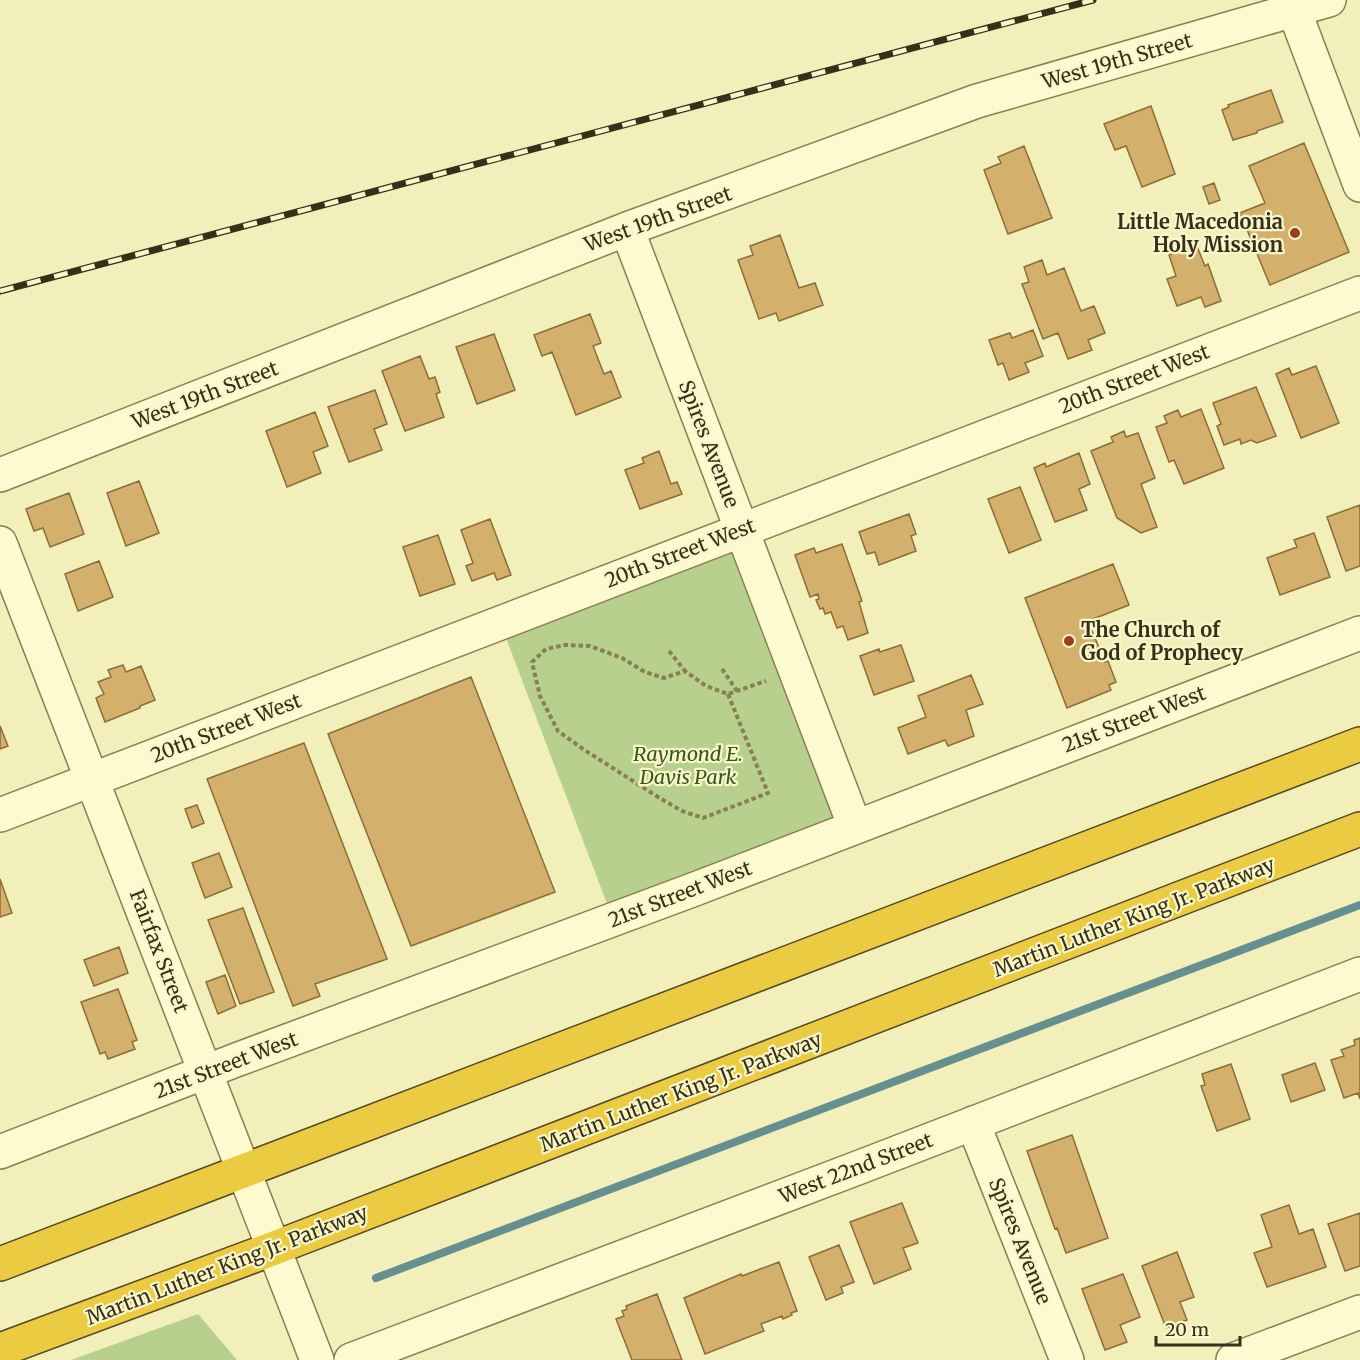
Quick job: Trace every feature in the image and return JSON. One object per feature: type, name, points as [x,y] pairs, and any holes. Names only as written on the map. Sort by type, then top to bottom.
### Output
[{"type":"highway","points":[[0,1264],[1360,744]]},
{"type":"highway","name":"Martin Luther King Jr. Parkway","points":[[0,1350],[272,1249],[1360,830]]},
{"type":"street","name":"West 19th Street","points":[[0,475],[627,229],[977,101],[1329,0]]},
{"type":"street","points":[[1294,10],[1360,185]]},
{"type":"street","name":"Spires Avenue","points":[[627,229],[855,827]]},
{"type":"street","name":"20th Street West","points":[[0,815],[1360,293]]},
{"type":"street","name":"Fairfax Street","points":[[0,543],[206,1071],[272,1249],[317,1360]]},
{"type":"street","name":"21st Street West","points":[[0,1152],[206,1071],[855,827],[1360,633]]},
{"type":"street","name":"West 22nd Street","points":[[351,1360],[1360,974]]},
{"type":"street","name":"Spires Avenue","points":[[973,1123],[1066,1360]]},
{"type":"street","points":[[1233,1360],[1360,1312]]},
{"type":"path","points":[[685,671],[664,678],[645,672],[622,658],[590,646],[565,645],[546,649],[532,662],[540,696],[558,731],[658,797],[696,817],[703,818],[768,793],[728,694]]},
{"type":"path","points":[[669,651],[685,671],[706,686],[728,694],[776,678]]},
{"type":"path","points":[[722,669],[737,691]]},
{"type":"green space","name":"Raymond E. Davis Park","points":[[738,546],[851,845],[617,930],[506,638]]},
{"type":"green space","points":[[198,1314],[237,1360],[71,1360]]},
{"type":"building","points":[[1271,90],[1283,122],[1233,140],[1222,110],[1229,107],[1228,105]]},
{"type":"building","points":[[1151,106],[1175,174],[1142,187],[1126,146],[1115,150],[1104,124]]},
{"type":"building","name":"Little Macedonia Holy Mission","points":[[1304,143],[1349,252],[1270,285],[1240,213],[1265,203],[1249,166]]},
{"type":"building","points":[[1024,146],[1052,218],[1008,234],[984,170],[1001,163],[998,157]]},
{"type":"building","points":[[1214,183],[1220,200],[1209,204],[1203,187]]},
{"type":"building","points":[[780,235],[799,288],[815,283],[823,305],[779,321],[776,313],[759,319],[738,260],[753,255],[750,246]]},
{"type":"building","points":[[1196,244],[1205,266],[1208,264],[1221,301],[1205,307],[1201,297],[1177,306],[1167,279],[1176,276],[1169,255]]},
{"type":"building","points":[[1042,260],[1047,275],[1064,268],[1081,311],[1094,306],[1105,333],[1088,340],[1092,350],[1068,359],[1058,333],[1043,339],[1022,284],[1029,282],[1024,267]]},
{"type":"building","points":[[590,314],[601,343],[593,346],[604,374],[611,371],[621,397],[576,415],[552,352],[542,356],[534,335]]},
{"type":"building","points":[[1033,330],[1043,356],[1025,363],[1029,372],[1009,380],[1003,363],[998,365],[989,340],[1010,333],[1012,338]]},
{"type":"building","points":[[494,334],[515,390],[477,404],[456,347]]},
{"type":"building","points":[[420,356],[429,379],[435,377],[440,392],[436,394],[444,417],[405,431],[382,371]]},
{"type":"building","points":[[1316,366],[1339,423],[1301,438],[1276,374],[1289,368],[1292,375]]},
{"type":"building","points":[[1256,387],[1276,436],[1257,443],[1251,440],[1241,444],[1240,439],[1224,445],[1217,426],[1221,424],[1213,403]]},
{"type":"building","points":[[375,390],[387,424],[374,429],[382,450],[349,462],[328,407]]},
{"type":"building","points":[[1201,409],[1224,468],[1184,484],[1174,460],[1169,462],[1156,427],[1167,423],[1164,416],[1178,410],[1181,417]]},
{"type":"building","points":[[315,412],[328,446],[313,452],[321,473],[287,487],[266,431]]},
{"type":"building","points":[[1124,431],[1126,437],[1138,433],[1155,478],[1141,484],[1157,527],[1141,533],[1117,518],[1091,451],[1113,442],[1111,437]]},
{"type":"building","points":[[659,451],[671,484],[677,482],[682,494],[640,509],[625,470],[644,463],[642,458]]},
{"type":"building","points":[[1079,453],[1090,484],[1079,489],[1087,510],[1055,522],[1034,468],[1045,463],[1046,467]]},
{"type":"building","points":[[139,481],[159,533],[126,546],[107,493]]},
{"type":"building","points":[[1020,487],[1041,540],[1009,553],[988,499]]},
{"type":"building","points":[[69,493],[84,534],[50,547],[43,528],[34,531],[26,509]]},
{"type":"building","points":[[1360,505],[1360,566],[1346,571],[1327,517]]},
{"type":"building","points":[[909,514],[916,534],[911,536],[916,551],[879,565],[875,552],[867,554],[859,532]]},
{"type":"building","points":[[490,519],[511,575],[497,580],[494,573],[472,581],[466,566],[473,563],[461,530]]},
{"type":"building","points":[[1314,533],[1330,577],[1280,595],[1267,558],[1297,547],[1294,540]]},
{"type":"building","points":[[438,535],[455,584],[420,596],[403,547]]},
{"type":"building","points":[[842,544],[862,601],[859,602],[868,633],[848,640],[843,626],[837,628],[831,612],[825,614],[823,608],[820,609],[816,600],[819,599],[818,594],[810,597],[795,555],[814,548],[816,553]]},
{"type":"building","points":[[99,561],[113,597],[78,611],[65,574]]},
{"type":"building","name":"The Church of God of Prophecy","points":[[1113,564],[1129,605],[1088,621],[1116,682],[1109,685],[1111,690],[1067,708],[1025,598]]},
{"type":"building","points":[[901,645],[914,681],[874,695],[860,656],[879,649],[880,652]]},
{"type":"building","points":[[123,665],[126,672],[141,666],[155,700],[105,722],[96,698],[104,694],[98,682],[111,677],[108,670]]},
{"type":"building","points":[[971,675],[983,704],[966,710],[974,736],[948,746],[945,740],[908,754],[898,728],[926,717],[918,696]]},
{"type":"building","points":[[471,677],[555,892],[411,946],[328,734]]},
{"type":"building","points":[[0,726],[8,746],[0,749]]},
{"type":"building","points":[[304,743],[387,959],[315,984],[320,996],[293,1006],[207,779]]},
{"type":"building","points":[[197,805],[204,823],[192,828],[185,809]]},
{"type":"building","points":[[219,853],[232,887],[205,898],[192,863]]},
{"type":"building","points":[[0,879],[12,913],[0,917]]},
{"type":"building","points":[[243,908],[274,992],[240,1004],[208,920]]},
{"type":"building","points":[[119,947],[128,973],[94,986],[84,960]]},
{"type":"building","points":[[225,975],[236,1006],[218,1014],[206,982]]},
{"type":"building","points":[[118,989],[137,1040],[132,1042],[135,1049],[108,1059],[105,1052],[100,1054],[81,1002]]},
{"type":"building","points":[[1360,1038],[1360,1099],[1358,1093],[1344,1098],[1331,1060],[1344,1056],[1341,1050],[1355,1045],[1354,1040]]},
{"type":"building","points":[[1315,1063],[1325,1090],[1291,1102],[1282,1075]]},
{"type":"building","points":[[1231,1064],[1250,1119],[1217,1131],[1201,1086],[1205,1085],[1202,1074]]},
{"type":"building","points":[[1072,1135],[1108,1238],[1066,1253],[1027,1151]]},
{"type":"building","points":[[902,1203],[918,1243],[903,1248],[911,1269],[874,1284],[850,1222]]},
{"type":"building","points":[[1289,1205],[1299,1234],[1313,1229],[1326,1267],[1267,1287],[1254,1253],[1272,1247],[1261,1215]]},
{"type":"building","points":[[1360,1213],[1360,1266],[1345,1271],[1328,1224]]},
{"type":"building","points":[[839,1245],[854,1282],[841,1287],[843,1293],[826,1300],[809,1257]]},
{"type":"building","points":[[1177,1252],[1194,1297],[1180,1302],[1187,1320],[1166,1328],[1142,1266]]},
{"type":"building","points":[[779,1262],[797,1311],[783,1319],[782,1316],[761,1324],[764,1331],[705,1354],[684,1298],[741,1274],[742,1276]]},
{"type":"building","points":[[1123,1274],[1140,1317],[1120,1325],[1127,1342],[1105,1350],[1082,1289]]},
{"type":"building","points":[[657,1294],[682,1360],[632,1360],[616,1319],[624,1316],[622,1311],[627,1309],[626,1306]]},
{"type":"waterway","points":[[376,1278],[1360,905]]},
{"type":"railway","points":[[0,291],[1093,0]]},
{"type":"place","name":"Little Macedonia Holy Mission","points":[[1295,233]]},
{"type":"place","name":"The Church of God of Prophecy","points":[[1069,641]]}]
